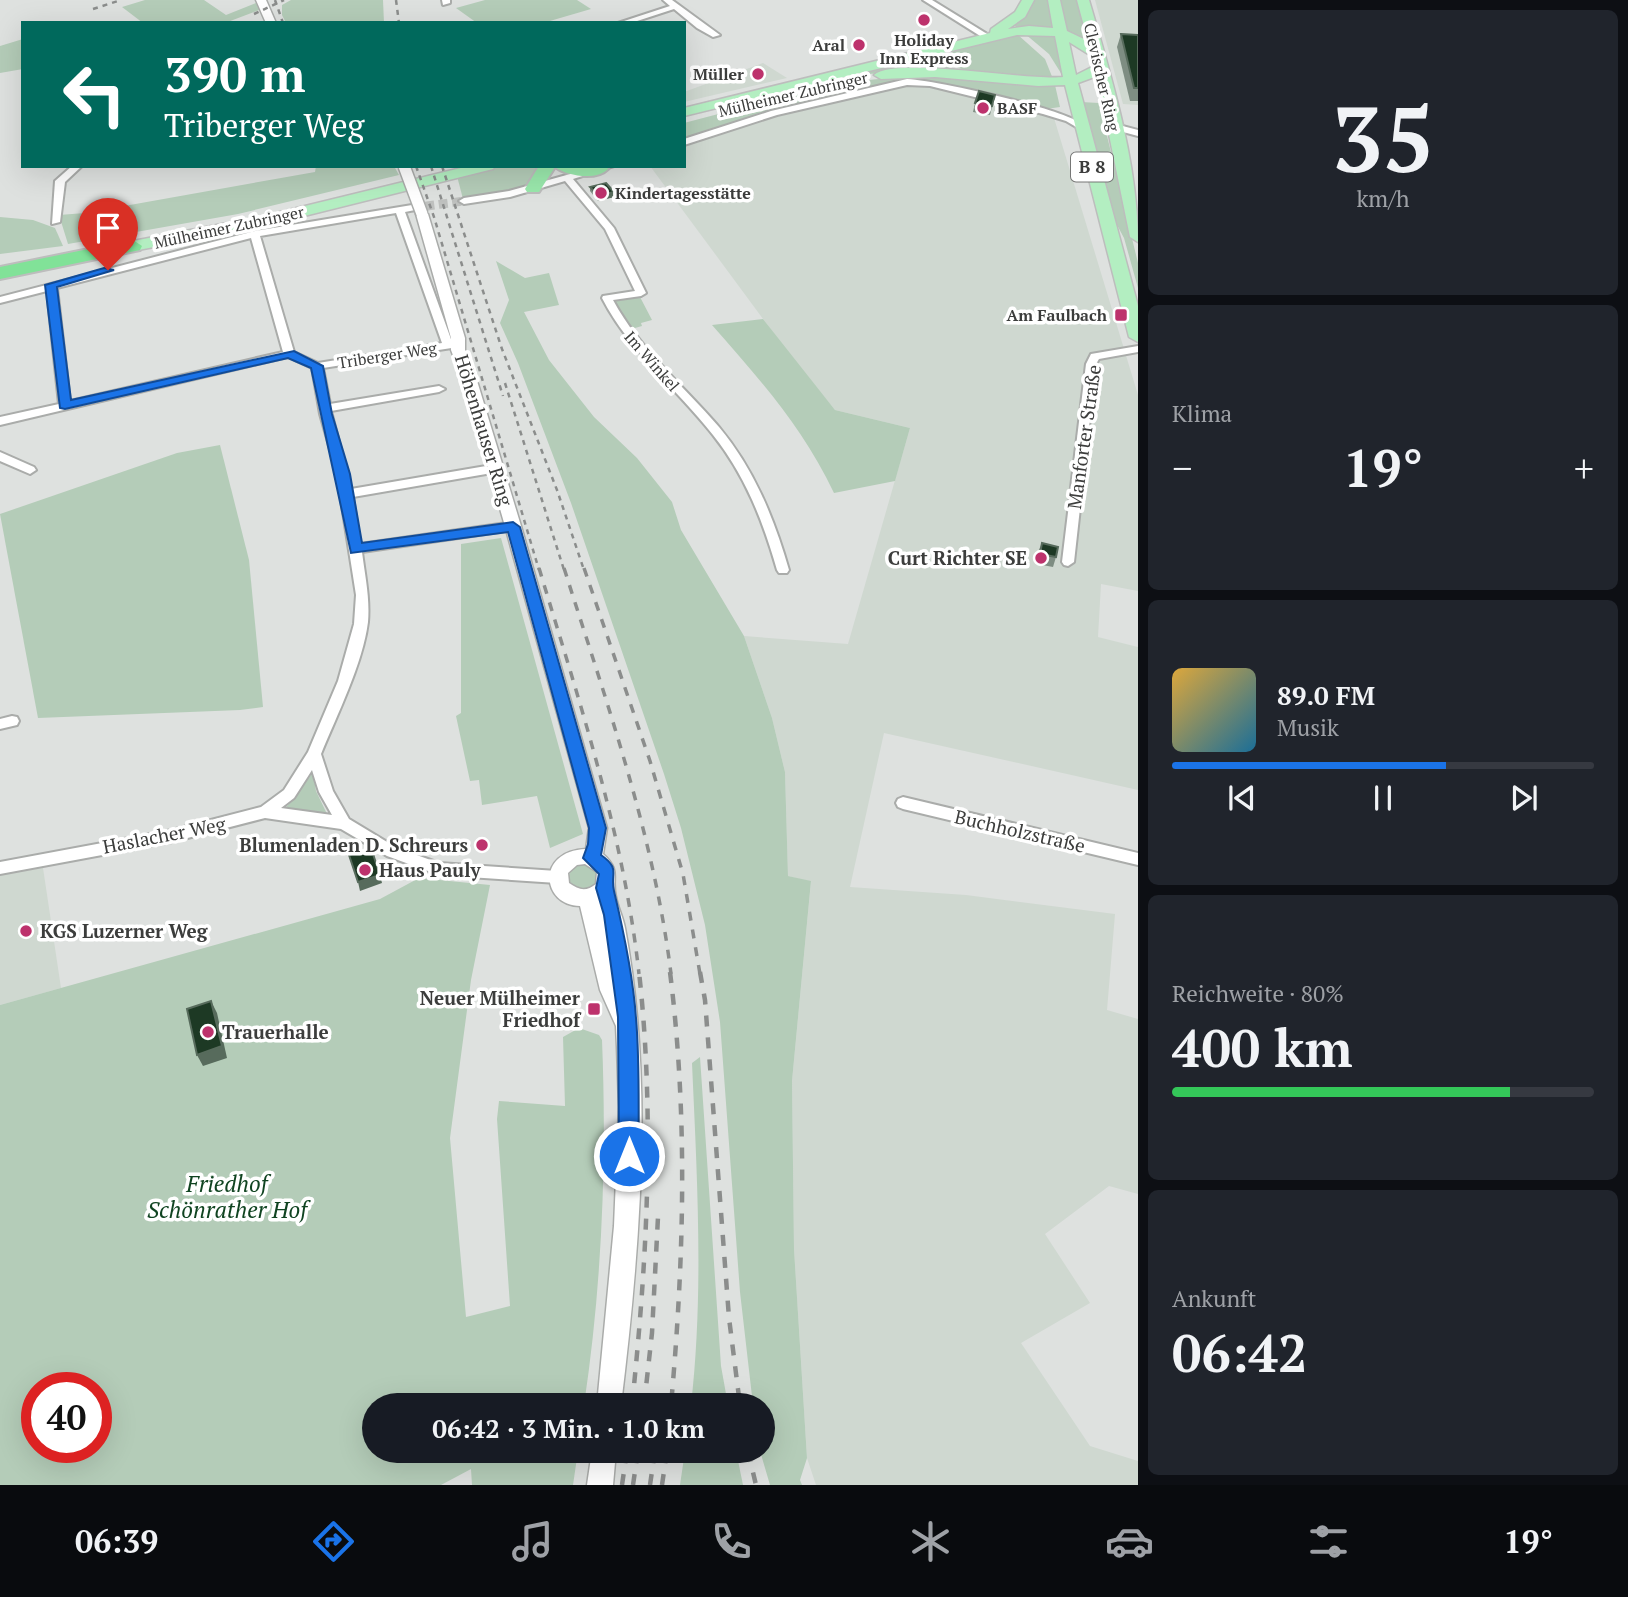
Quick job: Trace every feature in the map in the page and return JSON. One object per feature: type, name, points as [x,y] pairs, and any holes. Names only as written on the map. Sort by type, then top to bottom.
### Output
[{"type":"highway","points":[[533,189],[546,168]]},
{"type":"highway","points":[[565,173],[605,168]]},
{"type":"highway","points":[[0,258],[130,244]]},
{"type":"highway","points":[[0,266],[130,244]]},
{"type":"highway","points":[[0,272],[130,244]]},
{"type":"main road","points":[[988,37],[1016,18],[1028,0]]},
{"type":"main road","name":"Clevischer Ring","points":[[1054,0],[1081,126],[1138,337]]},
{"type":"main road","name":"Clevischer Ring","points":[[1083,0],[1100,62],[1138,237]]},
{"type":"main road","points":[[988,37],[1026,30],[1059,32],[1082,41],[1100,62],[1089,76],[1070,81]]},
{"type":"main road","name":"Mülheimer Zubringer","points":[[686,111],[988,37]]},
{"type":"main road","points":[[957,46],[946,53],[943,61],[969,75]]},
{"type":"main road","name":"Mülheimer Zubringer","points":[[686,119],[817,86],[874,76],[969,75],[1070,81]]},
{"type":"main road","name":"Mülheimer Zubringer","points":[[130,244],[452,168]]},
{"type":"main road","name":"Mülheimer Zubringer","points":[[130,244],[264,221],[480,168]]},
{"type":"street","points":[[261,0],[270,21]]},
{"type":"street","points":[[667,0],[696,28],[716,35]]},
{"type":"street","points":[[927,0],[988,37]]},
{"type":"street","points":[[628,21],[674,7]]},
{"type":"street","points":[[686,141],[774,113],[907,82],[930,83],[1046,112],[1081,126]]},
{"type":"street","points":[[1046,112],[1064,111],[1076,105]]},
{"type":"street","points":[[1115,127],[1138,132]]},
{"type":"street","points":[[55,222],[61,181],[76,168]]},
{"type":"street","name":"Höhenhauser Ring","points":[[405,168],[453,345]]},
{"type":"street","points":[[464,201],[533,189],[565,173]]},
{"type":"street","name":"Im Winkel","points":[[565,173],[610,228],[641,293],[607,298],[616,318],[648,360],[714,429],[733,453],[762,505],[773,531],[783,570]]},
{"type":"street","points":[[0,300],[255,234],[400,209],[417,211]]},
{"type":"street","name":"Höhenhauser Ring","points":[[400,209],[453,345],[513,527],[598,828],[597,844],[592,858]]},
{"type":"street","points":[[0,421],[289,354],[255,234]]},
{"type":"street","points":[[51,285],[65,405]]},
{"type":"street","name":"Triberger Weg","points":[[289,354],[317,366],[453,345]]},
{"type":"street","name":"Manforter Straße","points":[[1068,562],[1092,360],[1103,353],[1138,349]]},
{"type":"street","name":"Triberger Weg","points":[[317,366],[356,549]]},
{"type":"street","points":[[326,408],[439,389]]},
{"type":"street","points":[[0,456],[30,470]]},
{"type":"street","points":[[346,494],[486,470]]},
{"type":"street","points":[[356,549],[513,527]]},
{"type":"street","name":"Haslacher Weg","points":[[265,812],[289,794],[314,754],[345,681],[361,624],[362,595],[356,549]]},
{"type":"street","name":"Haslacher Weg","points":[[314,754],[326,792],[344,823]]},
{"type":"street","name":"Buchholzstraße","points":[[903,803],[1138,859]]},
{"type":"street","name":"Haslacher Weg","points":[[0,868],[172,836],[265,812],[344,823],[392,852],[439,869],[557,877]]},
{"type":"street","points":[[605,888],[587,899],[575,898],[564,892],[557,877],[564,863],[572,858],[592,858],[604,867],[607,874],[605,888],[617,939],[627,1017],[625,1029],[630,1081],[629,1156],[622,1287],[610,1393]]},
{"type":"street","points":[[587,899],[595,918],[611,994],[625,1029]]},
{"type":"street","points":[[600,1485],[603,1463]]},
{"type":"shaded area","points":[[1095,0],[1138,0],[1138,105],[1123,104]]},
{"type":"shaded area","points":[[763,63],[787,78],[686,102],[686,91]]},
{"type":"shaded area","points":[[901,85],[924,85],[1054,118],[1138,395],[1138,591],[1101,584],[1098,637],[1138,647],[1138,790],[884,733],[850,887],[966,895],[1115,914],[1107,1010],[1138,1019],[1138,1194],[1109,1186],[1045,1234],[1090,1303],[1021,1343],[1090,1446],[1138,1461],[1138,1485],[816,1485],[807,1458],[794,1249],[792,1081],[811,882],[788,876],[785,772],[772,718],[744,636],[848,644],[910,428],[835,410],[792,358],[651,168],[686,168],[686,145],[759,121]]},
{"type":"shaded area","name":"KGS Luzerner Weg","points":[[43,868],[61,988],[0,1005],[0,875]]},
{"type":"green space","points":[[145,0],[204,0],[226,15],[256,3],[259,10],[230,21],[140,21],[122,7]]},
{"type":"green space","points":[[291,0],[383,0],[384,21],[285,21],[282,5]]},
{"type":"green space","points":[[485,0],[577,0],[591,9],[550,21],[474,21],[456,8]]},
{"type":"green space","points":[[1032,0],[1050,0],[1054,29],[1018,28],[1013,25]]},
{"type":"green space","points":[[1060,0],[1078,0],[1089,42],[1066,32]]},
{"type":"green space","points":[[1024,33],[1055,34],[1064,78],[1049,54]]},
{"type":"green space","points":[[1017,34],[1045,59],[1053,79],[979,73],[953,66],[946,60],[946,56],[954,51]]},
{"type":"green space","points":[[21,40],[21,69],[0,73],[0,46]]},
{"type":"green space","points":[[942,53],[940,61],[953,70],[845,75]]},
{"type":"green space","points":[[930,76],[1055,85],[1060,107],[1046,109],[956,87],[911,80],[807,101],[821,96],[817,89],[831,86]]},
{"type":"green space","points":[[814,89],[818,96],[804,101],[805,103],[686,137],[686,122]]},
{"type":"green space","points":[[1081,102],[1099,103],[1138,263],[1138,288],[1124,238],[1116,223]]},
{"type":"green space","points":[[316,168],[395,168],[399,175],[238,214],[68,244],[59,215],[85,213],[315,172]]},
{"type":"green space","points":[[490,168],[540,168],[535,183],[517,190],[463,199],[457,176]]},
{"type":"green space","points":[[0,217],[33,220],[55,228],[63,246],[0,254]]},
{"type":"green space","points":[[496,261],[525,278],[549,273],[559,305],[524,312],[549,360],[594,417],[637,458],[672,502],[681,530],[744,636],[772,718],[785,772],[788,876],[811,881],[792,1081],[794,1249],[807,1458],[800,1480],[802,1485],[770,1485],[764,1463],[775,1463],[775,1393],[752,1393],[740,1292],[720,1022],[705,925],[681,828],[664,774],[571,503],[500,323],[509,300]]},
{"type":"green space","points":[[640,297],[652,320],[628,330],[613,304],[617,300]]},
{"type":"green space","points":[[763,319],[835,410],[910,428],[895,481],[834,493],[794,425],[764,385],[712,325]]},
{"type":"green space","points":[[220,445],[249,560],[263,707],[38,718],[0,514],[177,453]]},
{"type":"green space","points":[[501,538],[583,834],[550,848],[537,796],[482,805],[479,780],[470,781],[456,716],[461,713],[461,544]]},
{"type":"green space","points":[[313,772],[316,791],[327,814],[283,810],[295,798]]},
{"type":"green space","points":[[583,864],[593,868],[597,878],[593,888],[583,892],[573,888],[569,878],[573,868]]},
{"type":"green space","name":"Friedhof Schönrather Hof","points":[[419,878],[490,885],[471,980],[450,1138],[466,1317],[510,1306],[497,1119],[499,1101],[565,1106],[563,1037],[579,1028],[599,1035],[602,1040],[604,1131],[602,1223],[586,1393],[362,1393],[362,1463],[576,1463],[573,1485],[472,1485],[471,1469],[441,1485],[0,1485],[0,1005],[380,899]]},
{"type":"green space","points":[[700,1057],[721,1366],[726,1393],[692,1393],[698,1277],[692,1063]]},
{"type":"green space","points":[[683,1463],[738,1463],[743,1485],[680,1485]]},
{"type":"building","points":[[1121,34],[1138,35],[1138,88],[1134,88]]},
{"type":"building","points":[[979,91],[995,95],[992,106],[975,103]]},
{"type":"building","points":[[606,183],[614,192],[599,196],[590,187]]},
{"type":"building","points":[[1042,543],[1058,547],[1056,557],[1040,554]]},
{"type":"building","name":"Haus Pauly","points":[[371,848],[380,875],[358,882],[349,855]]},
{"type":"building","name":"Trauerhalle","points":[[211,1001],[222,1046],[197,1055],[187,1009]]},
{"type":"tunnel","points":[[412,208],[464,201]]},
{"type":"railway","points":[[93,9],[121,0]]},
{"type":"railway","points":[[276,4],[284,0]]},
{"type":"railway","points":[[396,0],[399,21]]},
{"type":"railway","points":[[254,14],[276,4]]},
{"type":"railway","points":[[276,4],[282,21]]},
{"type":"railway","points":[[417,168],[434,217],[539,570]]},
{"type":"railway","points":[[432,168],[503,396]]},
{"type":"railway","points":[[443,168],[502,349],[557,490],[584,570]]},
{"type":"railway","points":[[505,383],[564,570]]},
{"type":"railway","points":[[539,568],[611,820],[623,871],[639,974]]},
{"type":"railway","points":[[564,568],[641,820],[671,974]]},
{"type":"railway","points":[[584,568],[650,761],[683,874],[700,974]]},
{"type":"railway","points":[[633,1393],[642,1297],[648,1134],[639,972]]},
{"type":"railway","points":[[670,972],[682,1134],[679,1296],[672,1393]]},
{"type":"railway","points":[[700,972],[705,1000],[729,1318],[738,1393]]},
{"type":"railway","points":[[645,1393],[652,1333],[658,1217]]},
{"type":"railway","points":[[622,1485],[625,1463]]},
{"type":"railway","points":[[633,1485],[636,1463]]},
{"type":"railway","points":[[650,1485],[653,1463]]},
{"type":"railway","points":[[662,1485],[665,1463]]},
{"type":"railway","points":[[751,1463],[756,1485]]},
{"type":"place","name":"Holiday Inn Express","points":[[924,20]]},
{"type":"place","name":"Aral","points":[[859,45]]},
{"type":"place","name":"Müller","points":[[758,74]]},
{"type":"place","name":"BASF","points":[[983,108]]},
{"type":"place","name":"Kindertagesstätte","points":[[601,193]]},
{"type":"place","name":"Am Faulbach","points":[[1121,315]]},
{"type":"place","name":"Curt Richter SE","points":[[1041,558]]},
{"type":"place","name":"Blumenladen D. Schreurs","points":[[482,845]]},
{"type":"place","name":"Haus Pauly","points":[[365,870]]},
{"type":"place","name":"KGS Luzerner Weg","points":[[26,931]]},
{"type":"place","name":"Neuer Mülheimer Friedhof","points":[[594,1009]]},
{"type":"place","name":"Trauerhalle","points":[[208,1032]]},
{"type":"route","points":[[108,270],[51,285],[65,405],[289,354],[317,366],[326,414],[343,474],[356,549],[513,527],[598,828],[597,844],[592,858],[604,867],[607,874],[605,888],[613,915],[627,1017],[625,1029],[630,1081],[629,1156]]}]
